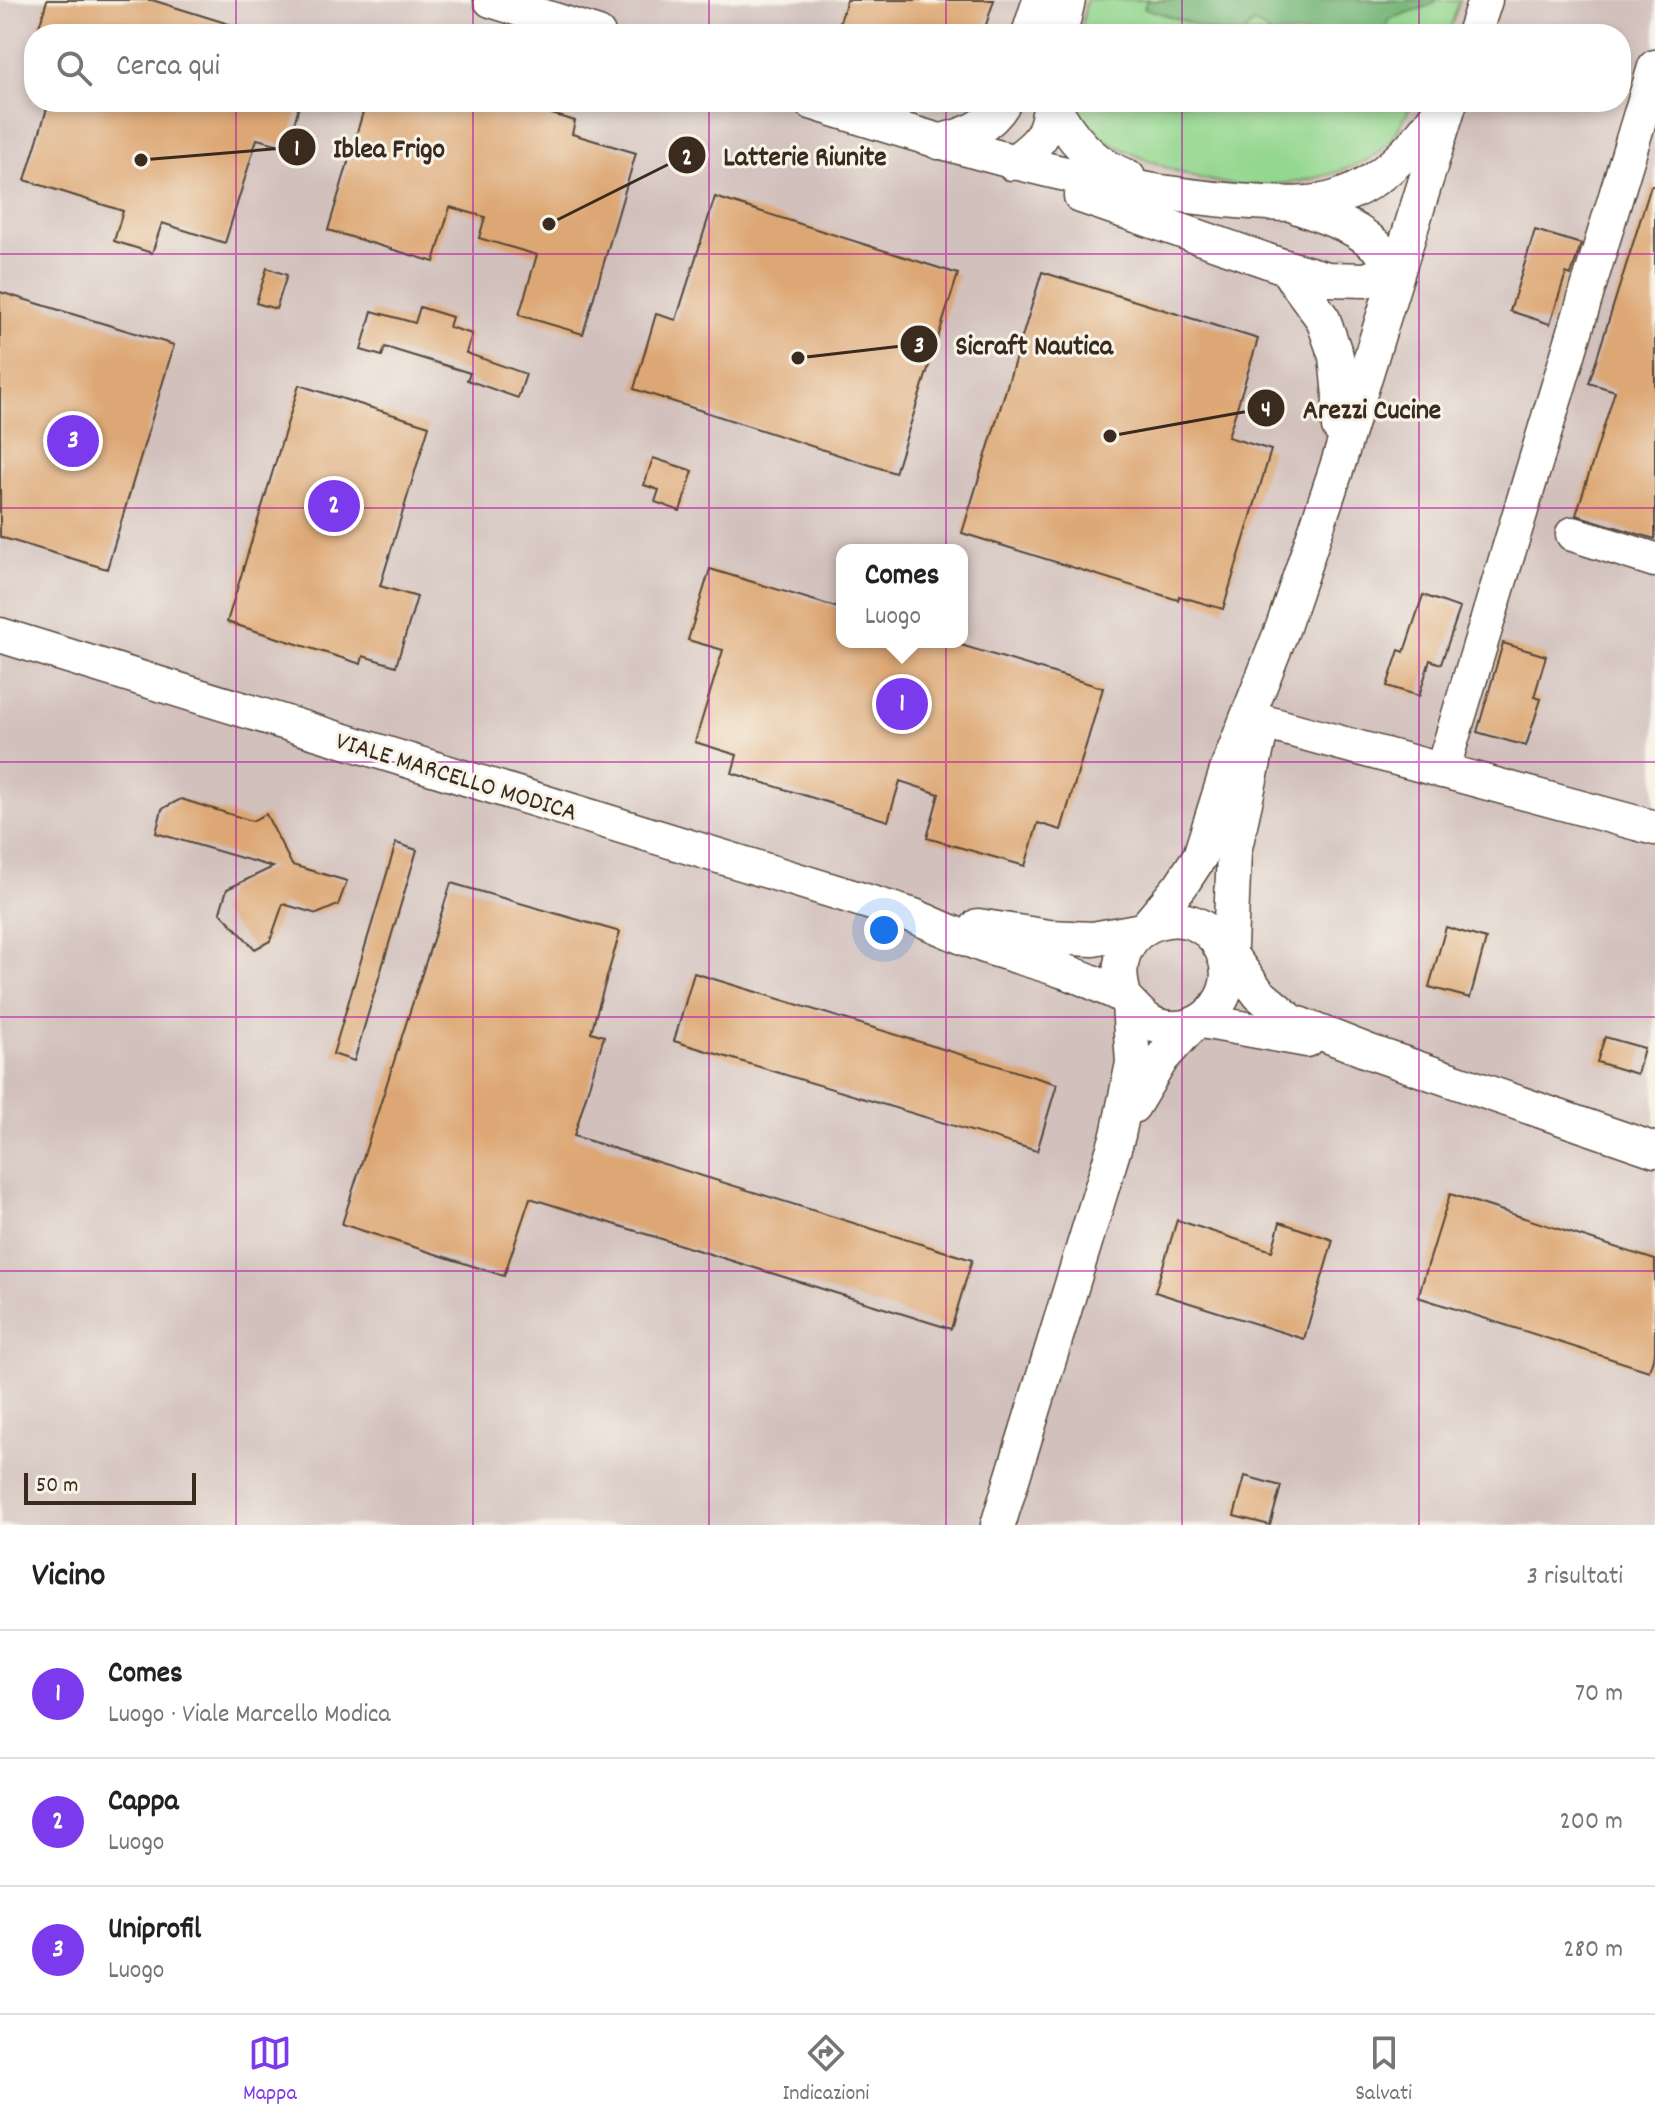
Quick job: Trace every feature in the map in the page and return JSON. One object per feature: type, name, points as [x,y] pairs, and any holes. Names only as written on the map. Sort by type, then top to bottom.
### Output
[{"type":"street","points":[[491,0],[567,24]]},
{"type":"street","points":[[1032,24],[1040,0]]},
{"type":"street","points":[[1062,24],[1068,0]]},
{"type":"street","points":[[1477,24],[1485,0]]},
{"type":"street","points":[[1442,771],[1655,67]]},
{"type":"street","points":[[843,112],[1012,163],[1115,186],[1185,197],[1293,205],[1340,197],[1389,169],[1424,134],[1440,112]]},
{"type":"street","points":[[938,142],[966,135],[999,112]]},
{"type":"street","points":[[1006,112],[1006,140],[1012,163]]},
{"type":"street","points":[[1012,163],[1041,140],[1050,112]]},
{"type":"street","points":[[1058,112],[1072,137],[1093,158],[1122,175],[1185,197]]},
{"type":"street","points":[[998,1525],[1118,1135],[1133,1063],[1127,1001],[1120,984],[1119,969],[1123,954],[1131,940],[1181,885],[1200,856],[1228,767],[1283,627],[1338,464],[1444,112]]},
{"type":"street","points":[[1012,163],[1089,199],[1328,279],[1366,280],[1397,268]]},
{"type":"street","points":[[1293,205],[1349,225],[1378,244],[1397,268]]},
{"type":"street","points":[[1285,267],[1323,319],[1336,356],[1340,396],[1338,464]]},
{"type":"street","points":[[1573,534],[1655,560]]},
{"type":"street","points":[[1118,1135],[1162,1058],[1196,1023],[1215,1010],[1224,995],[1232,956],[1234,852],[1283,627]]},
{"type":"street","name":"VIALE MARCELLO MODICA","points":[[0,635],[914,916]]},
{"type":"street","points":[[1263,722],[1442,771],[1651,819]]},
{"type":"street","points":[[914,916],[1049,937],[1093,939],[1175,919],[1189,922],[1213,936],[1232,956],[1259,994],[1291,1021],[1370,1052],[1655,1150]]},
{"type":"street","points":[[914,916],[980,944],[1081,976],[1127,1001],[1141,1017],[1156,1025],[1174,1028],[1196,1023],[1370,1052]]},
{"type":"shaded area","points":[[0,0],[1655,0],[1655,1525],[0,1525]]},
{"type":"green space","points":[[1086,0],[1460,0],[1452,24],[1082,24]]},
{"type":"green space","points":[[1147,0],[1436,0],[1434,4],[1389,19],[1387,24],[1193,24],[1144,8]]},
{"type":"green space","points":[[1407,112],[1386,145],[1360,163],[1315,178],[1267,185],[1202,179],[1159,165],[1098,136],[1077,113]]},
{"type":"building","points":[[47,0],[152,0],[229,24],[40,24]]},
{"type":"building","points":[[847,0],[994,0],[986,24],[839,24]]},
{"type":"building","points":[[46,112],[297,112],[288,147],[257,139],[225,243],[162,223],[152,253],[114,241],[123,211],[25,180]]},
{"type":"building","points":[[363,112],[545,112],[575,121],[572,134],[636,153],[583,334],[519,315],[537,255],[479,238],[485,217],[450,207],[434,262],[328,230]]},
{"type":"building","points":[[1651,186],[1655,186],[1655,539],[1576,515],[1615,391],[1589,383]]},
{"type":"building","points":[[715,197],[958,274],[895,473],[634,389],[656,314],[676,320]]},
{"type":"building","points":[[1535,230],[1581,244],[1571,275],[1566,273],[1550,324],[1510,311]]},
{"type":"building","points":[[267,268],[287,275],[276,309],[256,303]]},
{"type":"building","points":[[1042,272],[1258,339],[1228,437],[1271,450],[1223,609],[1179,596],[1178,600],[962,533]]},
{"type":"building","points":[[0,292],[174,345],[107,569],[0,537]]},
{"type":"building","points":[[420,307],[452,317],[449,327],[472,334],[466,353],[526,374],[518,398],[467,380],[470,373],[385,347],[382,356],[361,350],[372,311],[415,323]]},
{"type":"building","points":[[299,385],[429,426],[380,586],[417,597],[396,666],[363,656],[361,664],[227,622]]},
{"type":"building","points":[[653,458],[693,471],[680,511],[655,502],[659,490],[644,485]]},
{"type":"building","points":[[710,569],[836,607],[836,648],[968,647],[1103,688],[1061,830],[1038,823],[1025,866],[927,838],[939,794],[900,781],[888,821],[732,773],[737,755],[695,742],[723,650],[688,640]]},
{"type":"building","points":[[1423,595],[1460,608],[1441,664],[1430,660],[1419,696],[1387,686],[1399,650],[1404,652]]},
{"type":"building","points":[[1503,643],[1546,656],[1534,697],[1541,699],[1526,746],[1477,732]]},
{"type":"building","points":[[181,799],[252,821],[266,814],[292,865],[347,881],[338,905],[317,914],[283,904],[270,941],[255,949],[220,912],[227,889],[273,867],[156,833],[162,809]]},
{"type":"building","points":[[396,843],[417,850],[354,1061],[333,1054]]},
{"type":"building","points":[[451,883],[620,932],[591,1032],[604,1036],[574,1136],[972,1260],[951,1329],[530,1198],[504,1276],[342,1224]]},
{"type":"building","points":[[1446,927],[1486,939],[1470,998],[1429,987]]},
{"type":"building","points":[[694,973],[1057,1084],[1037,1151],[674,1041]]},
{"type":"building","points":[[1605,1037],[1644,1048],[1637,1074],[1597,1062]]},
{"type":"building","points":[[1450,1194],[1655,1260],[1655,1352],[1649,1371],[1418,1297]]},
{"type":"building","points":[[1177,1220],[1272,1251],[1280,1222],[1333,1240],[1304,1339],[1155,1292]]},
{"type":"building","points":[[1245,1476],[1281,1486],[1270,1525],[1234,1516]]},
{"type":"place","name":"Iblea Frigo","points":[[141,160]]},
{"type":"place","name":"Latterie Riunite","points":[[549,224]]},
{"type":"place","name":"Sicraft Nautica","points":[[798,358]]},
{"type":"place","name":"Arezzi Cucine","points":[[1110,436]]},
{"type":"place","name":"Uniprofil","points":[[73,441]]},
{"type":"place","name":"Cappa","points":[[334,506]]},
{"type":"place","name":"Comes","points":[[902,704]]}]
